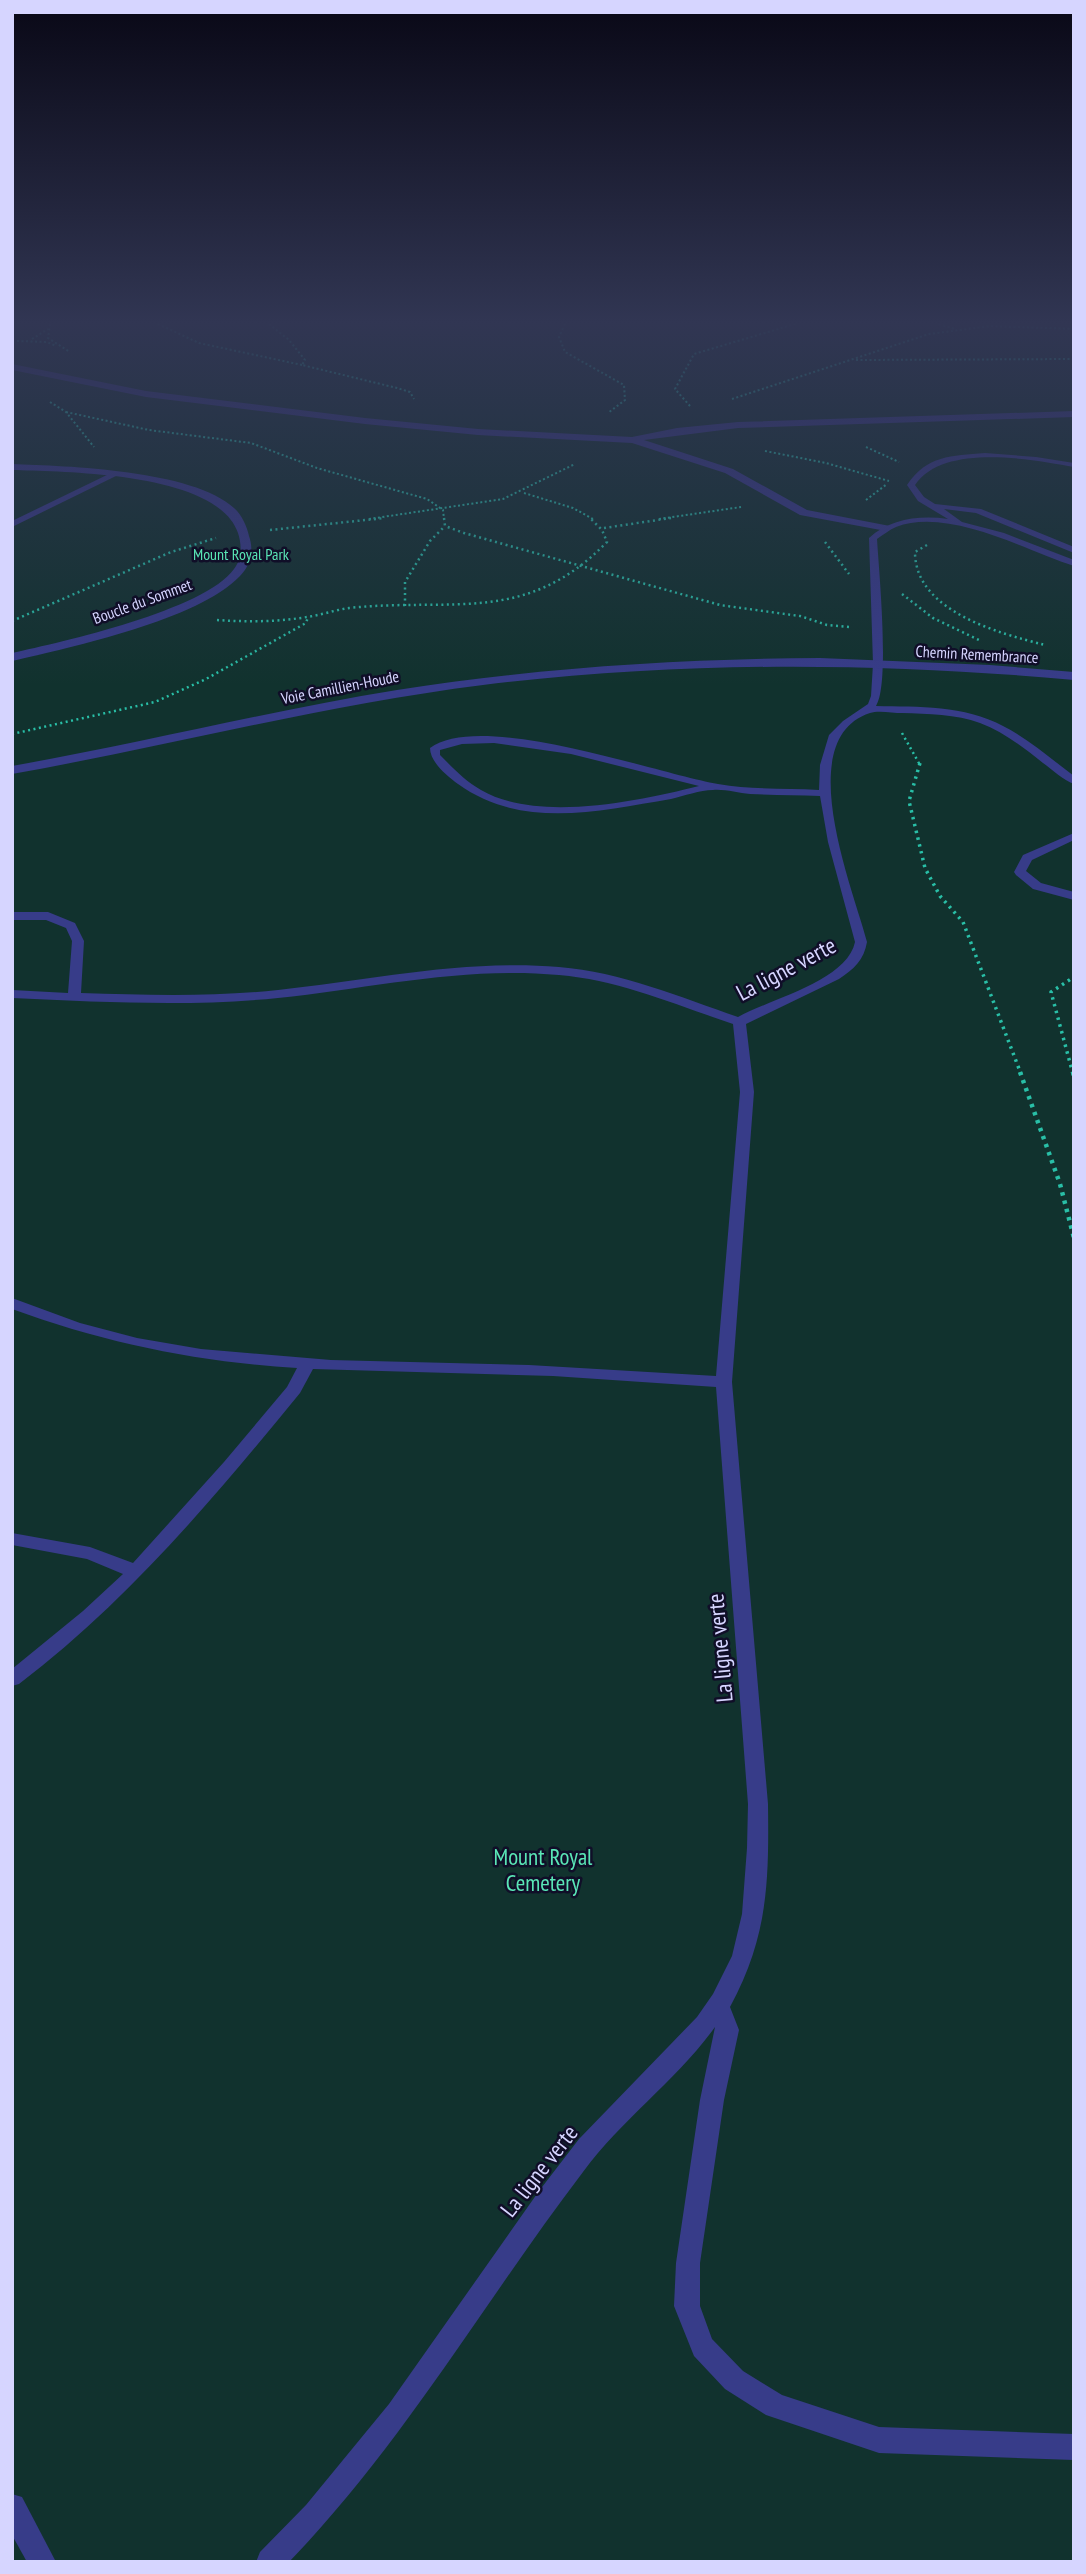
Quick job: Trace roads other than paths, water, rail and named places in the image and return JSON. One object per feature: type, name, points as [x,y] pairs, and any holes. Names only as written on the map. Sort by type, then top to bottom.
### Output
[{"type":"street","points":[[645,444],[729,471],[804,513],[886,528]]},
{"type":"street","points":[[12,467],[114,475]]},
{"type":"street","name":"Boucle du Sommet","points":[[12,657],[77,641],[164,612],[204,595],[234,576],[245,559],[243,533],[229,509],[213,499],[177,487],[114,475]]},
{"type":"street","name":"Voie Camillien-Houde","points":[[12,763],[401,687],[603,664],[878,664]]},
{"type":"street","name":"Voie Camillien-Houde","points":[[12,770],[400,693],[537,676],[677,664]]},
{"type":"street","name":"Chemin Remembrance","points":[[878,664],[1074,676]]},
{"type":"lane","points":[[1074,465],[1002,455],[940,463],[922,471],[912,481],[916,494],[958,522],[1013,538],[1074,563]]},
{"type":"lane","points":[[12,524],[114,475]]},
{"type":"lane","points":[[932,506],[978,511],[1074,550]]},
{"type":"lane","points":[[958,522],[924,522],[886,528],[872,542],[878,664],[874,674],[877,709],[947,712],[971,717],[999,728],[1074,781]]},
{"type":"lane","name":"La ligne verte","points":[[270,2562],[350,2477],[400,2414],[539,2208],[590,2143],[684,2046],[718,2006],[736,1974],[758,1874],[758,1804],[724,1382],[747,1092],[739,1022],[756,1010],[839,972],[857,958],[861,942],[822,793],[824,763],[838,728],[877,709]]},
{"type":"lane","points":[[712,786],[623,804],[559,813],[536,813],[497,803],[464,783],[442,766],[435,756],[435,748],[468,739],[509,742],[615,760],[712,786],[822,793]]},
{"type":"lane","points":[[1074,836],[1027,858],[1020,872],[1037,886],[1074,896]]},
{"type":"lane","points":[[12,916],[48,916],[71,926],[78,941],[74,997]]},
{"type":"lane","points":[[12,994],[189,1000],[262,995],[475,968],[517,968],[563,971],[645,987],[739,1022]]},
{"type":"lane","points":[[12,1303],[75,1328],[126,1343],[307,1365],[532,1370],[724,1382]]},
{"type":"lane","points":[[12,1679],[42,1658],[134,1571],[222,1478],[294,1389],[307,1365]]},
{"type":"lane","points":[[12,1539],[90,1553],[134,1571]]},
{"type":"lane","points":[[718,2006],[728,2030],[712,2100],[688,2263],[687,2306],[703,2347],[734,2380],[775,2406],[879,2440],[1074,2447]]},
{"type":"lane","points":[[13,2512],[42,2562]]},
{"type":"park label","name":"Mount Royal Park","points":[[241,554]]},
{"type":"park label","name":"Mount Royal Cemetery","points":[[543,1870]]}]
